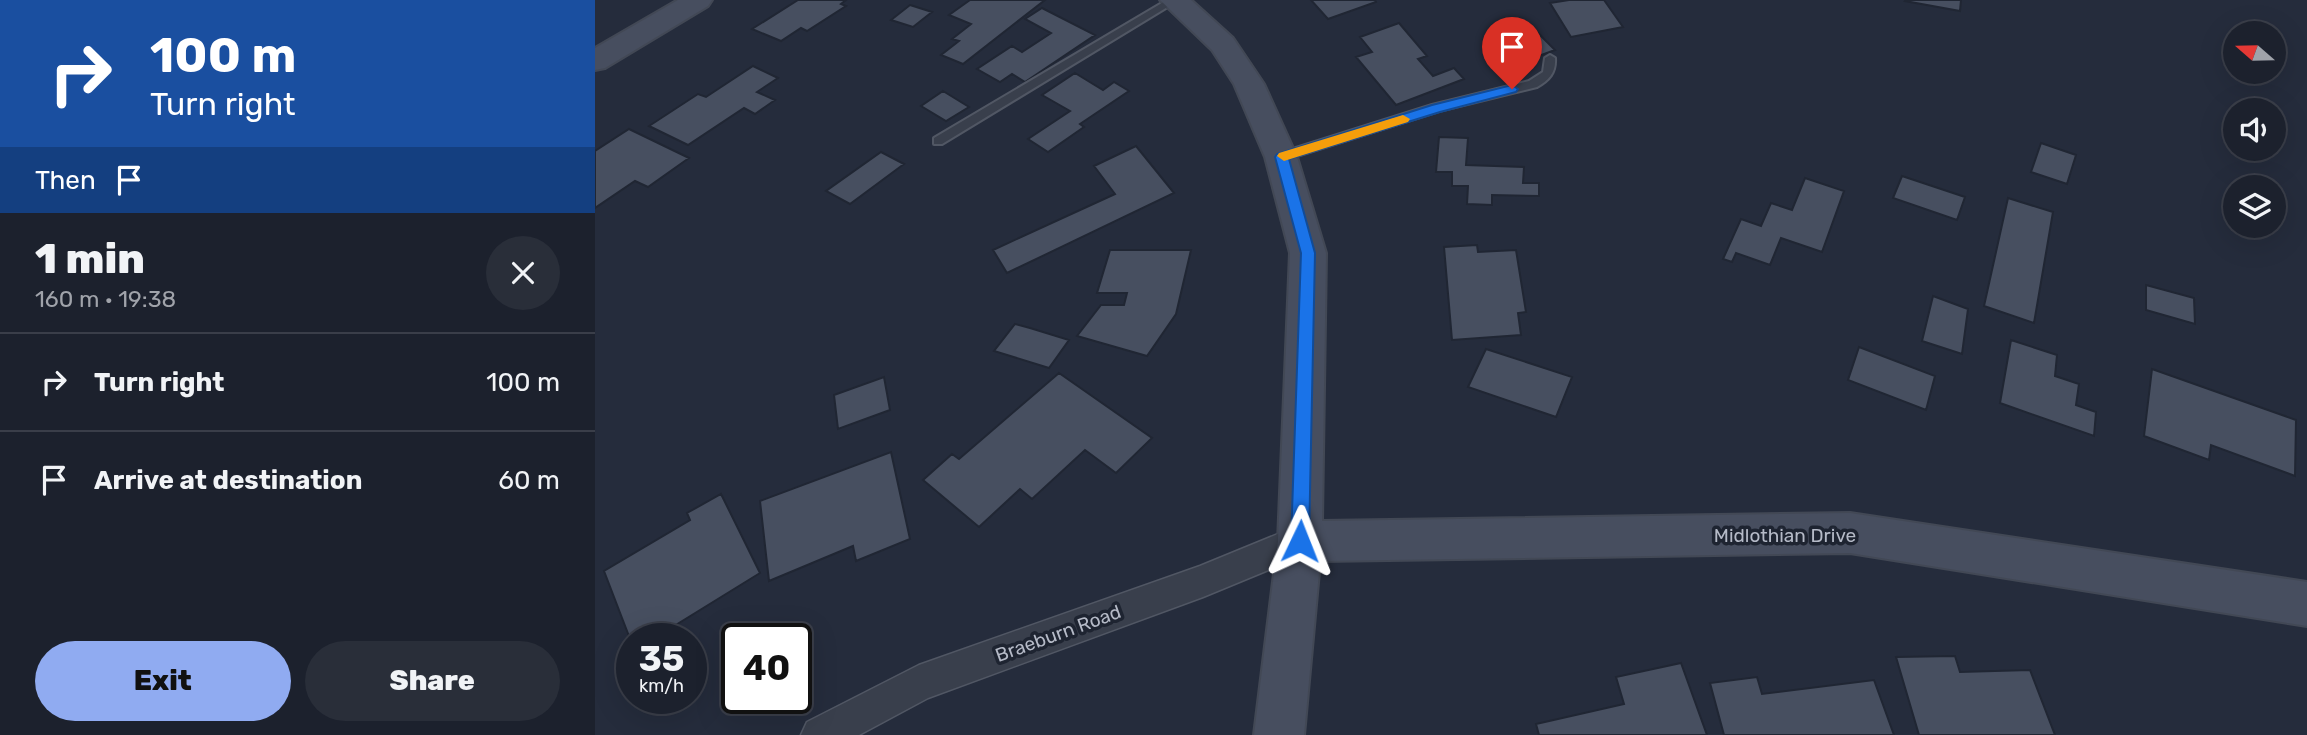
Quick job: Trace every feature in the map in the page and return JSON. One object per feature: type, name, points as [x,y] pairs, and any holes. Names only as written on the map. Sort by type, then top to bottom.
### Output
[{"type":"street","points":[[595,61],[698,0]]},
{"type":"street","points":[[1174,0],[1223,44],[1249,85],[1281,157],[1308,253],[1300,541],[1279,735]]},
{"type":"street","name":"Midlothian Drive","points":[[1300,541],[1850,533],[2307,604]]},
{"type":"street","name":"Braeburn Road","points":[[820,735],[919,683],[1203,581],[1300,541]]},
{"type":"lane","points":[[938,141],[1174,0]]},
{"type":"lane","points":[[1281,157],[1437,108],[1533,84],[1546,77],[1551,67],[1550,58]]},
{"type":"building","points":[[798,0],[846,0],[841,4],[846,6],[807,31],[801,28],[781,41],[752,29]]},
{"type":"building","points":[[970,0],[1045,0],[963,64],[941,55],[959,41],[952,39],[971,24],[949,15]]},
{"type":"building","points":[[1311,0],[1375,0],[1376,2],[1328,19]]},
{"type":"building","points":[[1604,0],[1623,27],[1571,37],[1550,3]]},
{"type":"building","points":[[1961,0],[1960,11],[1905,1]]},
{"type":"building","points":[[910,5],[932,12],[913,27],[891,20]]},
{"type":"building","points":[[1042,8],[1095,35],[1025,82],[1012,74],[1000,82],[977,69],[1012,46],[1022,52],[1051,33],[1025,19]]},
{"type":"building","points":[[1399,23],[1427,56],[1418,59],[1433,76],[1454,68],[1464,79],[1396,105],[1356,57],[1372,52],[1360,37]]},
{"type":"building","points":[[1530,25],[1555,50],[1528,60],[1503,34]]},
{"type":"building","points":[[753,66],[778,78],[757,92],[775,100],[755,114],[744,108],[688,145],[649,126],[698,94],[706,97]]},
{"type":"building","points":[[1075,73],[1103,90],[1114,82],[1129,91],[1080,124],[1084,127],[1048,152],[1028,139],[1070,111],[1042,95]]},
{"type":"building","points":[[943,91],[969,107],[946,121],[921,106]]},
{"type":"building","points":[[629,129],[689,158],[648,187],[635,181],[595,208],[595,151]]},
{"type":"building","points":[[1439,137],[1468,138],[1466,165],[1524,167],[1523,183],[1539,183],[1539,196],[1492,195],[1492,205],[1467,204],[1468,186],[1452,186],[1452,172],[1436,172]]},
{"type":"building","points":[[2041,143],[2076,155],[2067,184],[2031,172]]},
{"type":"building","points":[[1136,146],[1174,193],[1007,273],[993,250],[1115,194],[1094,166]]},
{"type":"building","points":[[881,152],[904,164],[850,204],[826,191]]},
{"type":"building","points":[[1902,176],[1965,197],[1957,220],[1893,198]]},
{"type":"building","points":[[1805,178],[1844,191],[1822,252],[1781,238],[1770,265],[1736,253],[1732,262],[1723,259],[1741,219],[1761,226],[1771,203],[1792,210]]},
{"type":"building","points":[[2008,198],[2053,212],[2034,323],[1984,306]]},
{"type":"building","points":[[1477,245],[1478,252],[1516,250],[1526,312],[1518,313],[1521,335],[1452,340],[1444,247]]},
{"type":"building","points":[[1110,250],[1191,250],[1176,314],[1147,356],[1077,336],[1101,305],[1124,305],[1127,293],[1097,293]]},
{"type":"building","points":[[2146,285],[2194,298],[2195,324],[2146,310]]},
{"type":"building","points":[[1933,296],[1968,309],[1962,354],[1922,341]]},
{"type":"building","points":[[1015,324],[1069,340],[1049,368],[994,351]]},
{"type":"building","points":[[2011,340],[2057,355],[2055,376],[2079,384],[2076,405],[2096,412],[2094,436],[2000,403]]},
{"type":"building","points":[[1859,347],[1935,376],[1926,410],[1848,380]]},
{"type":"building","points":[[1486,349],[1572,377],[1556,417],[1468,387]]},
{"type":"building","points":[[2152,369],[2296,420],[2295,476],[2211,445],[2209,460],[2144,436]]},
{"type":"building","points":[[1059,373],[1152,438],[1116,473],[1085,450],[1032,499],[1020,489],[979,527],[923,480],[952,454],[959,459]]},
{"type":"building","points":[[884,377],[890,410],[838,429],[834,395]]},
{"type":"building","points":[[891,452],[910,539],[856,561],[853,546],[769,581],[760,501]]},
{"type":"building","points":[[721,494],[760,573],[679,623],[624,623],[604,571],[690,520],[687,513]]},
{"type":"building","points":[[1955,656],[1960,672],[2030,670],[2055,735],[1919,735],[1896,657]]},
{"type":"building","points":[[1681,663],[1707,735],[1539,735],[1536,724],[1624,704],[1616,677]]},
{"type":"building","points":[[1757,677],[1762,694],[1874,680],[1894,735],[1724,735],[1710,683]]},
{"type":"slow traffic","points":[[1284,156],[1403,119]]},
{"type":"route","points":[[1300,541],[1308,253],[1281,157],[1437,108],[1512,89]]}]
